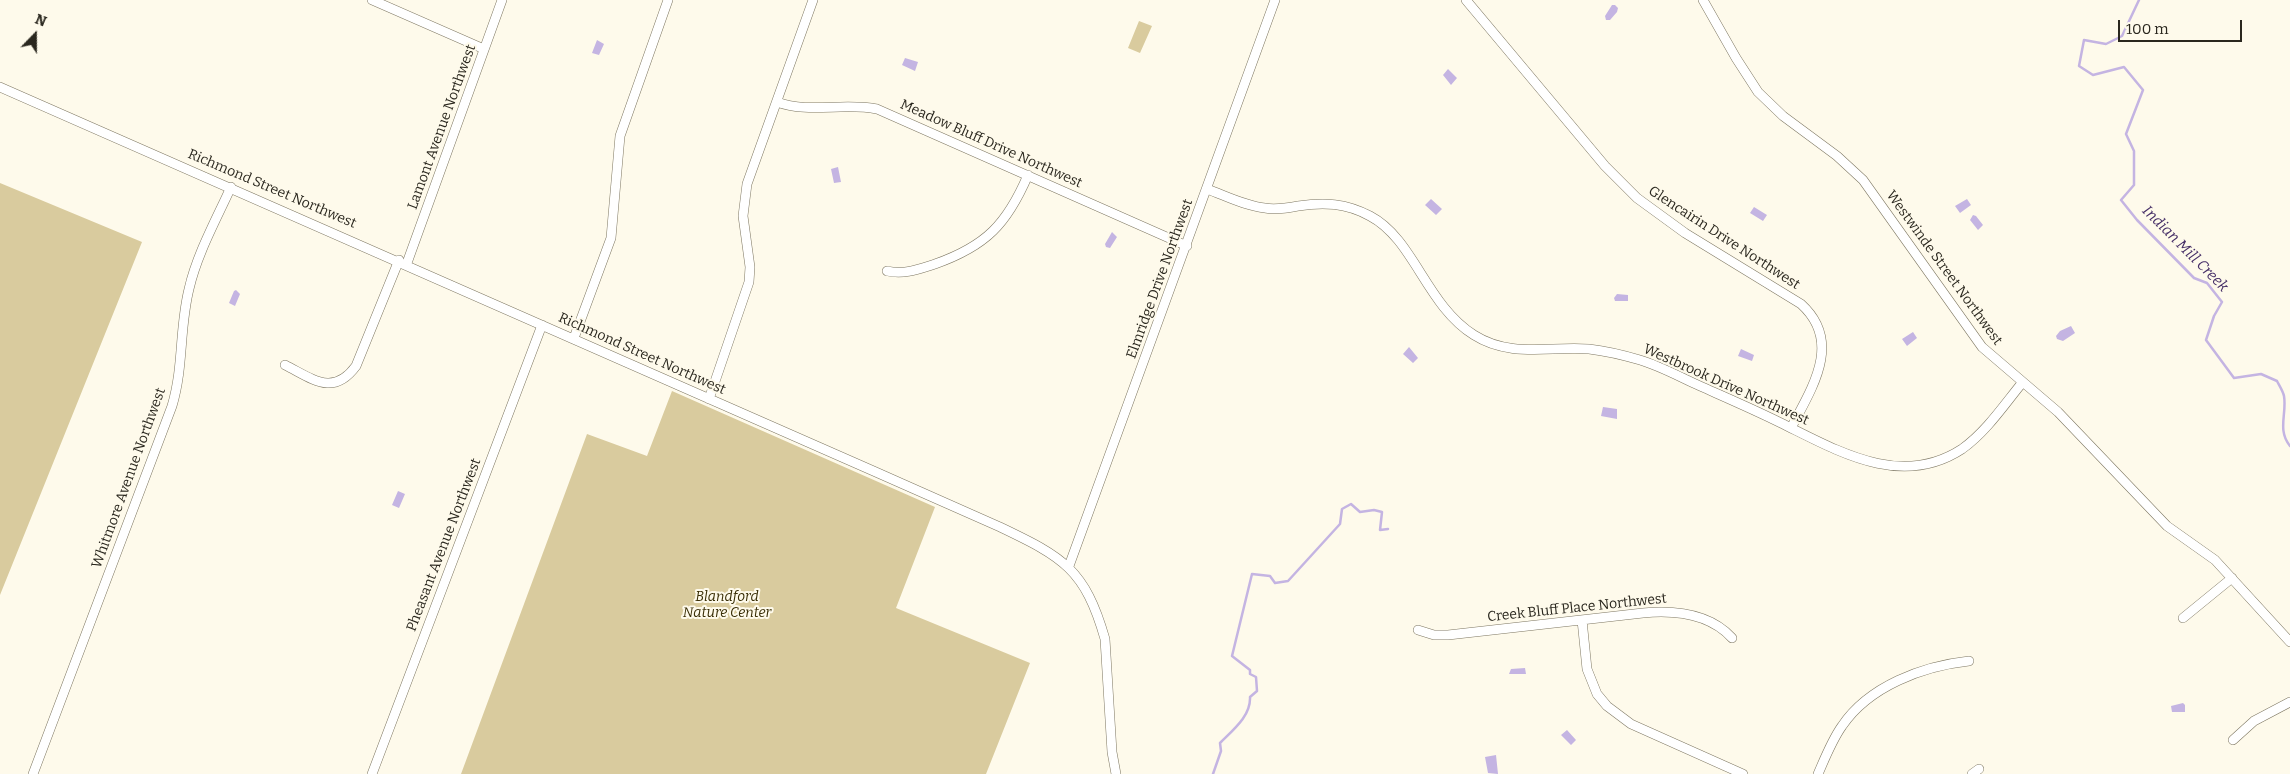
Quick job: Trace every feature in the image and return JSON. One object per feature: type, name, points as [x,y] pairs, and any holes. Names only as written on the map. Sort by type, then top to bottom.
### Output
[{"type":"street","points":[[372,0],[484,49]]},
{"type":"street","name":"Lamont Avenue Northwest","points":[[286,365],[327,384],[339,382],[349,376],[356,366],[403,262],[502,0]]},
{"type":"street","points":[[574,338],[612,238],[620,136],[668,0]]},
{"type":"street","points":[[709,399],[747,292],[750,267],[743,216],[746,191],[813,0]]},
{"type":"street","name":"Elmridge Drive Northwest","points":[[1069,566],[1275,0]]},
{"type":"street","name":"Glencairin Drive Northwest","points":[[1466,0],[1606,166],[1637,198],[1686,233],[1801,304],[1814,319],[1821,337],[1822,359],[1817,376],[1791,428]]},
{"type":"street","name":"Westwinde Street Northwest","points":[[1703,0],[1758,92],[1787,120],[1837,156],[1863,180],[1976,340],[1996,361],[2057,411],[2167,526],[2215,560],[2290,642]]},
{"type":"street","name":"Richmond Street Northwest","points":[[0,87],[403,262],[1014,534],[1053,555],[1069,566],[1082,582],[1094,605],[1105,639],[1112,752],[1116,774]]},
{"type":"street","name":"Meadow Bluff Drive Northwest","points":[[777,102],[808,109],[856,106],[877,109],[1187,246]]},
{"type":"street","points":[[887,272],[914,271],[957,256],[982,242],[1003,222],[1015,204],[1028,175]]},
{"type":"street","name":"Whitmore Avenue Northwest","points":[[33,774],[172,406],[182,362],[188,290],[207,239],[231,187]]},
{"type":"street","name":"Westbrook Drive Northwest","points":[[1207,188],[1253,206],[1266,209],[1325,203],[1350,207],[1372,217],[1390,230],[1445,311],[1465,329],[1488,343],[1530,351],[1589,349],[1640,360],[1849,456],[1868,462],[1896,466],[1921,464],[1946,458],[1974,440],[2022,383]]},
{"type":"street","name":"Pheasant Avenue Northwest","points":[[372,774],[542,325]]},
{"type":"street","points":[[2183,618],[2232,578]]},
{"type":"street","name":"Creek Bluff Place Northwest","points":[[1418,630],[1434,635],[1448,635],[1654,612],[1682,613],[1705,618],[1717,624],[1732,638]]},
{"type":"street","points":[[1582,620],[1588,669],[1597,694],[1607,706],[1631,724],[1743,774]]},
{"type":"street","points":[[1818,774],[1842,726],[1858,707],[1879,690],[1932,668],[1969,661]]},
{"type":"street","points":[[2233,740],[2254,721],[2290,702]]},
{"type":"green space","points":[[1139,21],[1152,26],[1140,53],[1128,48]]},
{"type":"green space","points":[[0,183],[142,242],[0,595]]},
{"type":"green space","name":"Blandford Nature Center","points":[[672,391],[935,507],[896,608],[1030,663],[986,774],[461,774],[587,434],[647,456]]},
{"type":"shaded area","points":[[1612,5],[1618,8],[1617,12],[1610,20],[1606,20],[1605,16]]},
{"type":"shaded area","points":[[597,40],[604,44],[599,55],[592,53]]},
{"type":"shaded area","points":[[905,58],[918,62],[915,71],[902,65]]},
{"type":"shaded area","points":[[1448,69],[1457,78],[1451,85],[1443,75]]},
{"type":"shaded area","points":[[838,167],[841,182],[834,183],[831,169]]},
{"type":"shaded area","points":[[1431,199],[1442,209],[1436,215],[1425,205]]},
{"type":"shaded area","points":[[1967,199],[1971,205],[1960,213],[1955,206]]},
{"type":"shaded area","points":[[1754,207],[1767,215],[1763,221],[1750,213]]},
{"type":"shaded area","points":[[1973,215],[1983,225],[1978,230],[1970,220]]},
{"type":"shaded area","points":[[1112,232],[1117,237],[1110,248],[1106,247],[1105,244]]},
{"type":"shaded area","points":[[236,290],[240,294],[235,306],[229,303]]},
{"type":"shaded area","points":[[1617,294],[1628,295],[1628,301],[1615,301],[1614,298]]},
{"type":"shaded area","points":[[2071,326],[2075,333],[2063,341],[2057,339],[2056,336],[2060,331]]},
{"type":"shaded area","points":[[1913,332],[1917,338],[1907,346],[1902,339]]},
{"type":"shaded area","points":[[1409,347],[1418,358],[1413,363],[1403,354]]},
{"type":"shaded area","points":[[1741,349],[1754,355],[1752,361],[1738,356]]},
{"type":"shaded area","points":[[1603,407],[1617,409],[1617,419],[1601,416]]},
{"type":"shaded area","points":[[398,491],[405,494],[399,508],[392,505]]},
{"type":"shaded area","points":[[1525,668],[1526,674],[1509,674],[1511,669]]},
{"type":"shaded area","points":[[2183,703],[2185,705],[2185,712],[2172,712],[2171,706]]},
{"type":"shaded area","points":[[1567,730],[1576,740],[1571,745],[1561,735]]},
{"type":"shaded area","points":[[1496,755],[1498,774],[1488,773],[1485,757]]},
{"type":"waterway","name":"Indian Mill Creek","points":[[2139,0],[2122,36],[2106,44],[2084,40],[2079,66],[2093,75],[2124,67],[2143,90],[2126,134],[2134,151],[2134,185],[2121,200],[2137,220],[2194,278],[2207,283],[2222,302],[2214,316],[2206,340],[2234,378],[2261,374],[2277,381],[2284,396],[2283,428],[2286,440],[2290,446]]},
{"type":"waterway","points":[[1213,774],[1221,751],[1220,743],[1244,716],[1250,704],[1250,697],[1257,691],[1256,677],[1250,674],[1250,670],[1232,656],[1252,574],[1270,576],[1275,583],[1288,581],[1340,524],[1342,509],[1351,504],[1360,512],[1374,510],[1382,512],[1380,530],[1388,529]]}]
